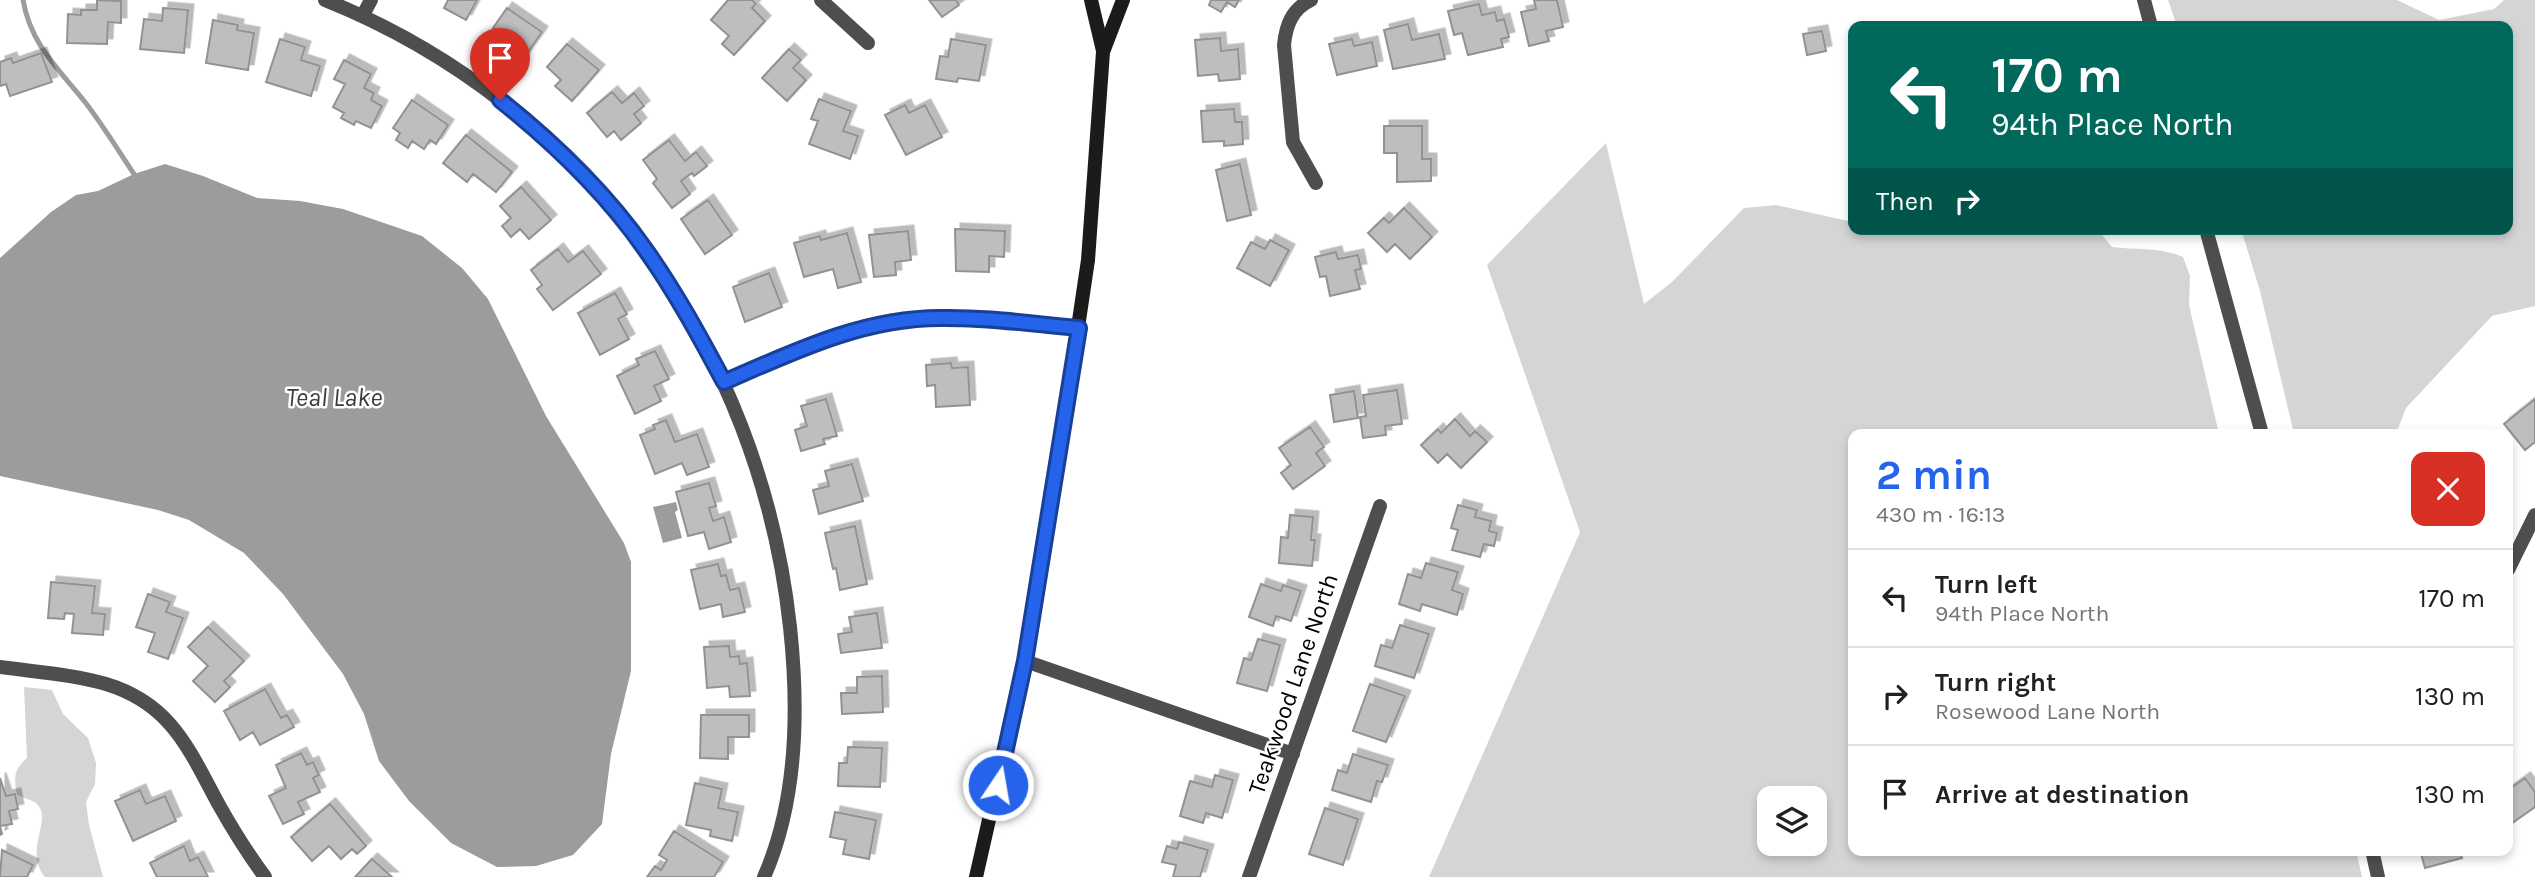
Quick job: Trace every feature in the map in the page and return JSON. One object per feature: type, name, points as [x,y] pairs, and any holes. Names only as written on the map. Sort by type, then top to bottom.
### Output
[{"type":"main road","points":[[1091,0],[1103,52]]},
{"type":"main road","points":[[976,877],[1025,661],[1088,260],[1103,52],[1123,0]]},
{"type":"street","points":[[325,0],[363,15],[422,46],[480,83],[540,132],[595,187],[645,248],[687,312],[724,382],[764,491],[786,590],[793,655],[794,720],[790,784],[785,818],[764,877]]},
{"type":"street","points":[[363,15],[370,0]]},
{"type":"street","points":[[821,0],[868,43]]},
{"type":"street","points":[[1311,0],[1302,4],[1292,16],[1284,45],[1293,142],[1316,183]]},
{"type":"street","points":[[2144,0],[2150,21]]},
{"type":"street","points":[[2208,235],[2261,429]]},
{"type":"street","points":[[724,382],[838,335],[886,324],[937,318],[990,319],[1079,328]]},
{"type":"street","name":"Teakwood Lane North","points":[[1249,877],[1380,506]]},
{"type":"street","points":[[2513,560],[2535,515]]},
{"type":"street","points":[[1025,661],[1293,754]]},
{"type":"street","points":[[0,667],[107,685],[133,696],[158,712],[180,734],[248,853],[265,877]]},
{"type":"street","points":[[2373,856],[2378,877]]},
{"type":"shaded area","points":[[2168,0],[2397,0],[2439,20],[2494,9],[2504,0],[2535,0],[2535,306],[2492,316],[2406,408],[2398,429],[2293,429],[2260,291],[2243,235],[2513,235],[2513,21],[2175,21]]},
{"type":"shaded area","points":[[1606,143],[1644,304],[1672,282],[1744,208],[1776,205],[1848,221],[1848,235],[2102,235],[2112,247],[2157,250],[2183,257],[2190,276],[2189,305],[2218,429],[1848,429],[1848,856],[2357,856],[2362,877],[1429,877],[1580,532],[1487,265]]},
{"type":"shaded area","points":[[24,687],[52,690],[63,714],[88,738],[96,763],[95,784],[86,802],[89,825],[103,877],[45,877],[39,867],[37,847],[41,811],[37,804],[17,795],[15,784],[17,770],[27,758]]},
{"type":"water","name":"Teal Lake","points":[[165,164],[257,198],[300,201],[343,209],[422,236],[462,268],[488,299],[546,416],[624,543],[631,562],[631,671],[611,754],[602,824],[573,855],[536,866],[497,867],[451,843],[409,801],[379,761],[364,714],[343,674],[283,594],[244,553],[189,520],[158,510],[0,476],[0,258],[51,212],[76,195],[98,191],[134,174]]},
{"type":"water","points":[[676,502],[678,510],[675,512],[682,538],[663,543],[653,507]]},
{"type":"building","points":[[97,0],[121,1],[121,23],[108,22],[107,44],[67,43],[68,14],[81,15],[81,10],[97,10]]},
{"type":"building","points":[[448,0],[477,0],[466,20],[444,8]]},
{"type":"building","points":[[728,0],[752,0],[756,4],[752,8],[765,21],[734,55],[722,44],[729,36],[711,20]]},
{"type":"building","points":[[929,0],[956,0],[959,5],[942,17]]},
{"type":"building","points":[[1211,0],[1239,0],[1235,7],[1227,2],[1221,12],[1209,5]]},
{"type":"building","points":[[1534,0],[1557,0],[1563,27],[1546,31],[1549,41],[1529,46],[1521,12],[1536,9]]},
{"type":"building","points":[[1479,4],[1482,15],[1495,12],[1497,21],[1504,19],[1509,37],[1501,39],[1503,47],[1468,55],[1462,33],[1454,35],[1448,11]]},
{"type":"building","points":[[163,8],[188,10],[184,53],[140,49],[144,19],[162,21]]},
{"type":"building","points":[[507,8],[542,32],[523,59],[507,48],[512,42],[493,28]]},
{"type":"building","points":[[213,20],[238,25],[237,30],[254,33],[248,70],[206,63]]},
{"type":"building","points":[[1408,24],[1412,40],[1439,34],[1445,59],[1393,69],[1384,30]]},
{"type":"building","points":[[1822,31],[1826,51],[1807,55],[1803,34]]},
{"type":"building","points":[[1220,38],[1221,51],[1238,49],[1240,79],[1219,81],[1218,74],[1198,76],[1195,40]]},
{"type":"building","points":[[280,39],[305,47],[301,60],[320,66],[311,96],[266,82]]},
{"type":"building","points":[[951,39],[986,45],[979,81],[936,79],[940,56],[948,57]]},
{"type":"building","points":[[1352,39],[1354,46],[1372,42],[1377,66],[1337,75],[1329,44]]},
{"type":"building","points":[[567,44],[599,70],[572,101],[555,86],[561,80],[547,67]]},
{"type":"building","points":[[789,49],[801,60],[793,68],[806,80],[787,101],[762,78]]},
{"type":"building","points":[[41,53],[52,82],[10,96],[6,84],[0,86],[0,62],[11,58],[13,63]]},
{"type":"building","points":[[344,60],[371,74],[364,88],[374,93],[371,100],[382,106],[371,128],[356,121],[354,125],[341,118],[344,113],[333,107],[345,84],[334,79]]},
{"type":"building","points":[[612,92],[622,103],[634,93],[644,106],[634,114],[641,123],[621,140],[614,131],[607,137],[587,113]]},
{"type":"building","points":[[819,99],[851,111],[843,131],[858,136],[850,159],[809,144],[818,121],[811,119]]},
{"type":"building","points":[[412,100],[448,125],[436,144],[430,140],[424,149],[412,141],[408,148],[396,140],[400,133],[393,128]]},
{"type":"building","points":[[905,105],[909,113],[925,105],[942,137],[906,155],[885,115]]},
{"type":"building","points":[[1234,109],[1235,122],[1242,122],[1243,144],[1224,146],[1224,141],[1203,142],[1201,111]]},
{"type":"building","points":[[1384,126],[1422,126],[1422,159],[1431,159],[1431,181],[1397,182],[1397,153],[1384,153]]},
{"type":"building","points":[[466,135],[512,172],[496,192],[473,174],[467,182],[443,163]]},
{"type":"building","points":[[669,140],[685,161],[696,152],[707,166],[694,176],[692,173],[681,181],[690,194],[672,208],[653,183],[657,179],[643,160]]},
{"type":"building","points":[[1240,164],[1251,215],[1227,221],[1216,170]]},
{"type":"building","points":[[521,187],[551,220],[529,239],[520,229],[511,237],[502,226],[511,218],[500,206]]},
{"type":"building","points":[[708,200],[732,235],[705,254],[681,219]]},
{"type":"building","points":[[1404,208],[1432,237],[1410,259],[1395,244],[1387,252],[1368,233],[1384,218],[1389,223]]},
{"type":"building","points":[[955,229],[1005,231],[1004,257],[989,256],[989,272],[956,271]]},
{"type":"building","points":[[908,231],[911,260],[895,262],[896,275],[874,277],[869,235]]},
{"type":"building","points":[[847,233],[861,282],[838,288],[833,269],[804,277],[794,243]]},
{"type":"building","points":[[1270,240],[1289,250],[1270,286],[1237,268],[1251,242],[1265,249]]},
{"type":"building","points":[[558,249],[568,262],[583,251],[601,274],[553,310],[537,289],[542,285],[531,270]]},
{"type":"building","points":[[1336,252],[1338,259],[1358,255],[1361,269],[1355,270],[1360,289],[1330,296],[1326,276],[1320,277],[1315,257]]},
{"type":"building","points":[[769,273],[782,307],[745,322],[733,287]]},
{"type":"building","points":[[615,293],[627,314],[618,319],[629,339],[600,355],[578,313]]},
{"type":"building","points":[[655,351],[669,379],[654,386],[661,401],[635,414],[617,376],[639,365],[636,359]]},
{"type":"building","points":[[951,363],[952,368],[968,367],[970,405],[936,407],[935,385],[927,386],[926,365]]},
{"type":"building","points":[[1397,390],[1402,424],[1385,426],[1386,435],[1363,438],[1360,417],[1366,416],[1363,395]]},
{"type":"building","points":[[1354,391],[1358,418],[1334,422],[1330,395]]},
{"type":"building","points":[[826,399],[837,436],[823,439],[825,444],[801,451],[795,430],[807,426],[801,406]]},
{"type":"building","points":[[2535,399],[2535,442],[2525,450],[2513,435],[2513,429],[2508,429],[2504,424]]},
{"type":"building","points":[[1455,419],[1470,436],[1475,431],[1487,442],[1461,468],[1447,454],[1438,463],[1421,445],[1438,429],[1441,433]]},
{"type":"building","points":[[666,420],[675,442],[697,434],[709,467],[687,475],[682,463],[655,474],[640,435],[655,429],[653,425]]},
{"type":"building","points":[[1310,427],[1324,447],[1316,453],[1325,466],[1293,489],[1281,473],[1291,465],[1279,448]]},
{"type":"building","points":[[852,464],[863,501],[819,514],[813,490],[829,486],[825,471]]},
{"type":"building","points":[[709,483],[716,506],[709,508],[713,521],[724,517],[731,542],[709,549],[704,532],[688,536],[676,492]]},
{"type":"building","points":[[1458,505],[1477,510],[1475,517],[1491,521],[1489,531],[1497,533],[1494,546],[1484,544],[1480,557],[1452,550],[1458,530],[1451,528]]},
{"type":"building","points":[[1290,515],[1313,517],[1311,540],[1315,540],[1312,566],[1279,563],[1281,537],[1288,538]]},
{"type":"building","points":[[855,526],[867,584],[840,590],[825,533]]},
{"type":"building","points":[[1426,563],[1458,572],[1452,590],[1463,594],[1457,615],[1422,604],[1420,611],[1399,604],[1408,574],[1421,578]]},
{"type":"building","points":[[718,564],[721,576],[726,575],[730,590],[739,588],[745,612],[723,617],[721,604],[700,609],[691,570]]},
{"type":"building","points":[[51,582],[95,586],[92,613],[105,614],[103,635],[72,633],[74,614],[65,613],[64,619],[48,618]]},
{"type":"building","points":[[1261,584],[1281,591],[1283,585],[1301,591],[1291,621],[1276,616],[1273,626],[1249,617]]},
{"type":"building","points":[[148,594],[170,602],[166,612],[183,618],[168,659],[148,652],[155,633],[136,627]]},
{"type":"building","points":[[877,613],[882,648],[841,653],[838,634],[852,632],[849,617]]},
{"type":"building","points":[[1400,625],[1429,634],[1414,678],[1375,666],[1381,645],[1392,648]]},
{"type":"building","points":[[208,627],[244,661],[224,681],[230,687],[215,702],[193,681],[208,666],[188,647]]},
{"type":"building","points":[[1258,639],[1280,645],[1267,691],[1237,683],[1244,658],[1251,660]]},
{"type":"building","points":[[729,646],[730,657],[739,656],[740,664],[747,663],[750,696],[730,697],[729,686],[707,688],[704,647]]},
{"type":"building","points":[[882,676],[883,712],[842,714],[841,693],[857,693],[857,677]]},
{"type":"building","points":[[1370,684],[1405,696],[1386,742],[1353,731]]},
{"type":"building","points":[[265,689],[281,718],[287,715],[294,727],[260,745],[253,732],[240,740],[224,711]]},
{"type":"building","points":[[701,715],[749,715],[749,737],[728,737],[728,759],[700,758]]},
{"type":"building","points":[[848,747],[882,748],[880,787],[838,786],[839,763],[847,763]]},
{"type":"building","points":[[301,753],[307,765],[313,762],[319,775],[313,778],[320,792],[298,802],[304,814],[283,824],[269,796],[286,788],[276,765]]},
{"type":"building","points":[[1353,754],[1388,765],[1382,782],[1377,781],[1371,802],[1332,790],[1338,770],[1347,773]]},
{"type":"building","points":[[1215,775],[1233,780],[1222,818],[1206,813],[1203,823],[1180,816],[1190,781],[1212,787]]},
{"type":"building","points":[[0,778],[6,796],[15,794],[18,809],[9,811],[12,824],[0,826]]},
{"type":"building","points":[[2525,778],[2535,792],[2535,807],[2513,822],[2513,786]]},
{"type":"building","points":[[695,783],[722,789],[718,808],[738,812],[732,841],[710,836],[711,830],[686,825]]},
{"type":"building","points":[[140,790],[146,804],[165,796],[176,821],[133,841],[115,801]]},
{"type":"building","points":[[330,804],[366,846],[357,854],[352,849],[341,859],[329,846],[312,861],[291,837]]},
{"type":"building","points":[[1325,808],[1358,819],[1343,865],[1309,854]]},
{"type":"building","points":[[835,812],[876,820],[869,859],[843,854],[846,840],[830,837]]},
{"type":"building","points":[[674,831],[723,862],[714,877],[647,877],[655,866],[661,870],[667,860],[659,855]]},
{"type":"building","points":[[1179,842],[1208,850],[1200,877],[1173,877],[1176,865],[1162,862],[1167,846],[1177,849]]},
{"type":"building","points":[[184,846],[190,861],[198,857],[208,877],[157,877],[150,863]]},
{"type":"building","points":[[2,850],[33,865],[27,877],[0,877]]},
{"type":"building","points":[[2422,856],[2462,856],[2462,858],[2425,868]]},
{"type":"building","points":[[372,859],[392,877],[355,877]]},
{"type":"waterway","points":[[23,0],[39,43],[91,110],[134,174]]},
{"type":"route","points":[[500,100],[540,132],[595,187],[645,248],[687,312],[724,382],[838,335],[886,324],[937,318],[990,319],[1079,328],[1025,661],[998,785]]}]
